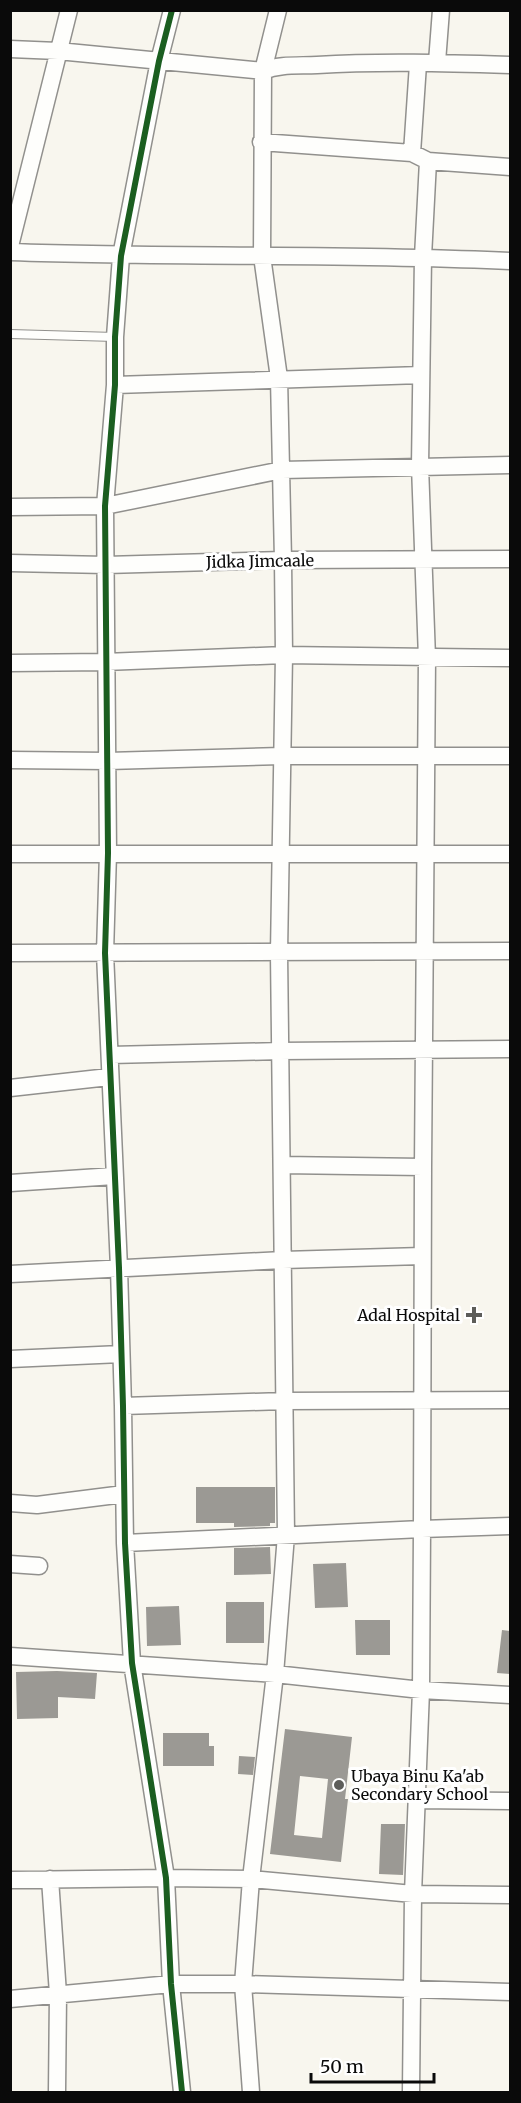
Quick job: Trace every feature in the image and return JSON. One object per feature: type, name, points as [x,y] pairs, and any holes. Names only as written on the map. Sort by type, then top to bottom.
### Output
[{"type":"street","points":[[10,246],[69,10]]},
{"type":"street","points":[[172,10],[159,61],[121,256],[115,337],[115,385],[105,506],[105,662],[108,761],[105,953],[122,1354],[125,1543],[132,1663],[166,1878],[171,1984],[182,2092]]},
{"type":"street","points":[[251,2092],[243,1984],[251,1880],[275,1674],[286,1535],[279,953],[284,560],[279,378],[261,256],[262,71],[278,10]]},
{"type":"street","points":[[437,62],[441,10]]},
{"type":"street","points":[[10,49],[58,51],[262,71],[277,65],[437,62],[510,65]]},
{"type":"street","points":[[412,153],[417,64]]},
{"type":"street","points":[[261,142],[412,153],[428,161],[510,167]]},
{"type":"street","points":[[411,2092],[413,1894],[421,1690],[427,658],[420,466],[423,257],[428,161]]},
{"type":"street","points":[[10,252],[121,256],[423,257],[510,261]]},
{"type":"street","points":[[115,385],[422,375]]},
{"type":"street","points":[[10,507],[105,506],[282,470],[510,465]]},
{"type":"street","name":"Jidka Jimcaale","points":[[10,563],[106,565],[284,560],[510,559]]},
{"type":"street","points":[[10,663],[284,655],[510,658]]},
{"type":"street","points":[[10,760],[108,761],[281,756],[510,756]]},
{"type":"street","points":[[10,854],[510,854]]},
{"type":"street","points":[[10,953],[510,951]]},
{"type":"street","points":[[110,1055],[510,1048]]},
{"type":"street","points":[[10,1088],[109,1077]]},
{"type":"street","points":[[282,1165],[423,1167]]},
{"type":"street","points":[[10,1183],[114,1176]]},
{"type":"street","points":[[10,1274],[283,1260],[422,1256]]},
{"type":"street","points":[[10,1359],[122,1354]]},
{"type":"street","points":[[123,1406],[284,1401],[510,1400]]},
{"type":"street","points":[[10,1503],[38,1506],[124,1494]]},
{"type":"street","points":[[125,1543],[510,1526]]},
{"type":"street","points":[[10,1564],[39,1566]]},
{"type":"street","points":[[10,1656],[275,1674],[421,1690],[510,1695]]},
{"type":"street","points":[[417,1800],[510,1801]]},
{"type":"street","points":[[10,1880],[166,1878],[251,1880],[413,1894],[510,1895]]},
{"type":"street","points":[[50,1879],[58,1994],[57,2092]]},
{"type":"street","points":[[10,1999],[171,1984],[510,1992]]},
{"type":"lane","points":[[10,334],[115,337]]},
{"type":"building","points":[[196,1487],[275,1487],[275,1523],[270,1523],[270,1526],[234,1527],[234,1523],[196,1523]]},
{"type":"building","points":[[270,1547],[271,1574],[234,1575],[234,1548]]},
{"type":"building","points":[[346,1563],[348,1607],[315,1608],[313,1564]]},
{"type":"building","points":[[226,1602],[264,1602],[264,1643],[226,1643]]},
{"type":"building","points":[[179,1606],[181,1645],[147,1646],[146,1607]]},
{"type":"building","points":[[355,1620],[390,1620],[390,1655],[356,1655]]},
{"type":"building","points":[[502,1630],[510,1631],[510,1674],[497,1673]]},
{"type":"building","points":[[16,1672],[97,1673],[95,1699],[58,1697],[58,1718],[17,1719]]},
{"type":"building","points":[[285,1729],[352,1737],[341,1862],[270,1854]],"holes":[[[300,1776],[328,1779],[322,1838],[294,1835]]]},
{"type":"building","points":[[163,1733],[209,1733],[209,1746],[214,1746],[214,1766],[163,1766]]},
{"type":"building","points":[[239,1756],[255,1757],[253,1775],[238,1774]]},
{"type":"building","points":[[381,1824],[405,1824],[403,1875],[379,1874]]},
{"type":"cycle path","points":[[172,10],[159,61],[121,256],[115,337],[115,385],[105,506],[108,853],[105,953],[119,1268],[125,1543],[132,1663],[166,1878],[171,1984],[182,2092]]},
{"type":"place","name":"Adal Hospital","points":[[474,1315]]},
{"type":"place","name":"Ubaya Binu Ka'ab Secondary School","points":[[339,1785]]}]
